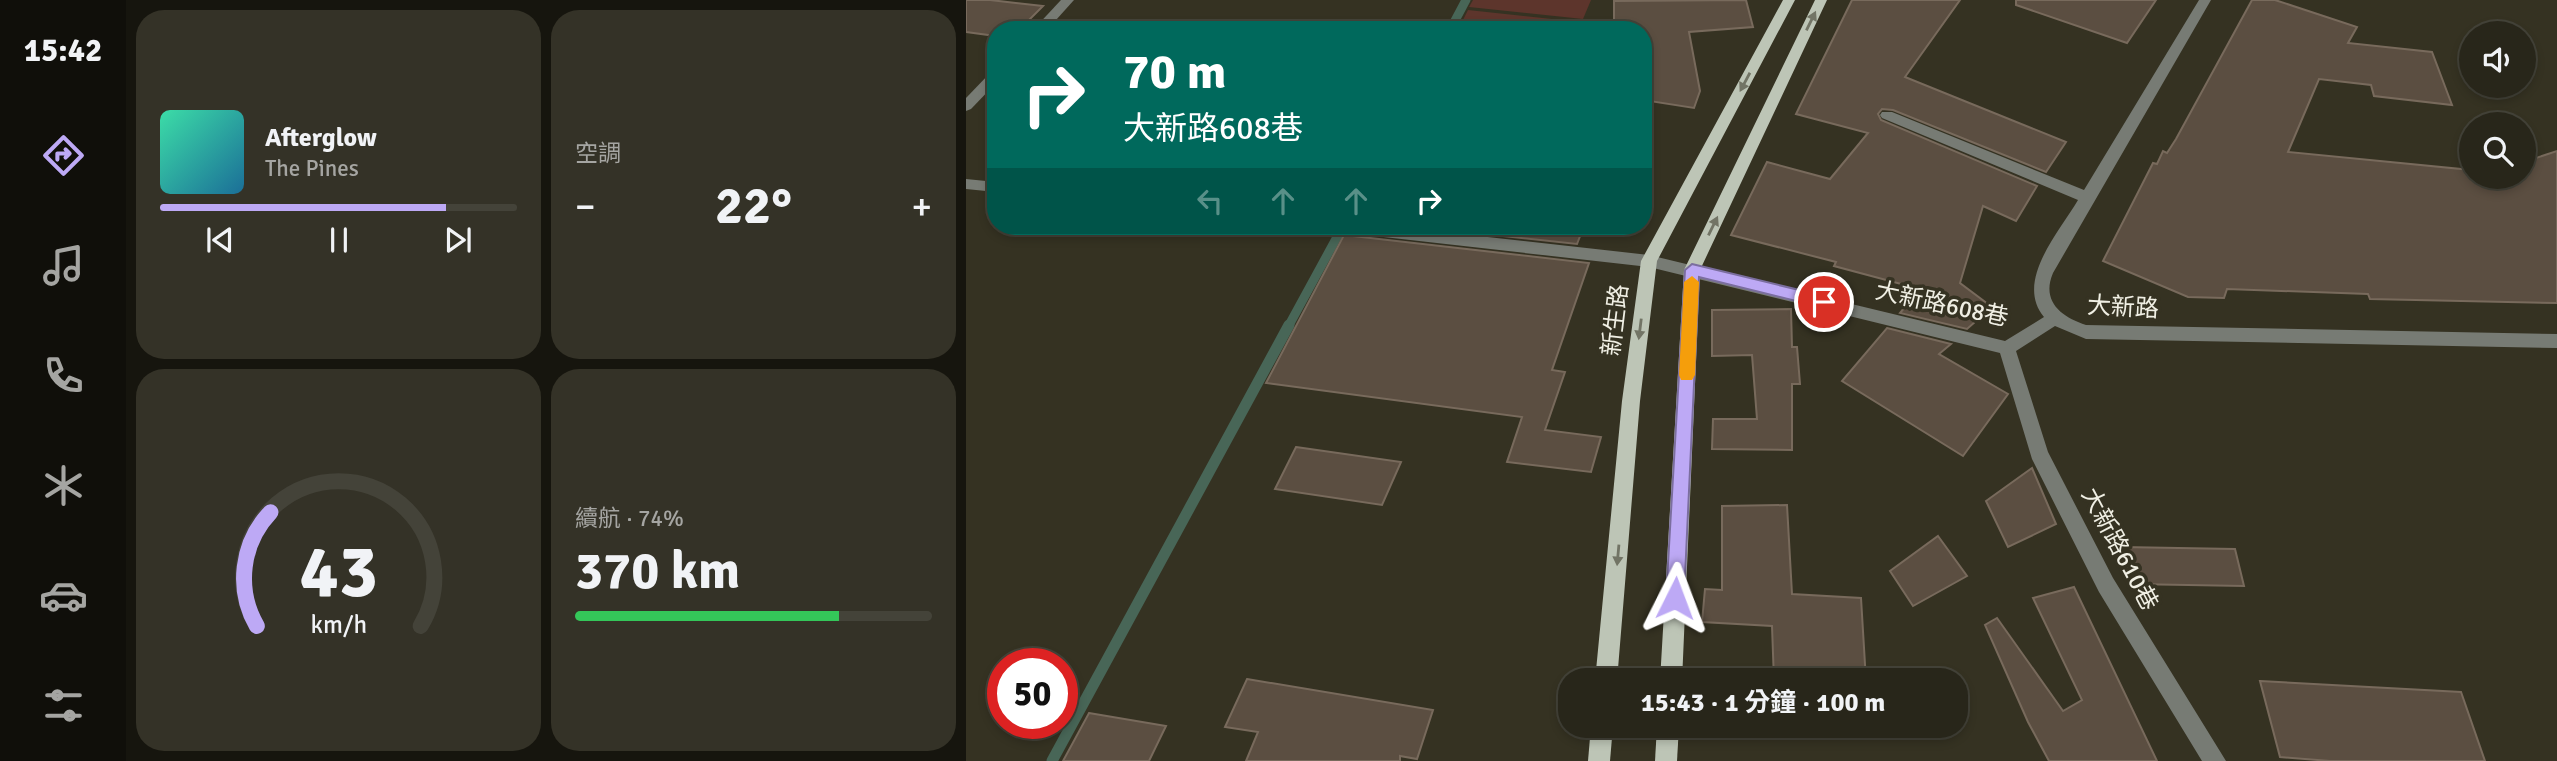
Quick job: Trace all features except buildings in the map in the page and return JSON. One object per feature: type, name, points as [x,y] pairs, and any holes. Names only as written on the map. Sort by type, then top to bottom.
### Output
[{"type":"main road","name":"新生路","points":[[1607,668],[1631,401],[1649,261],[1789,0]]},
{"type":"main road","points":[[1672,668],[1692,270],[1821,0]]},
{"type":"main road","points":[[1599,761],[1601,738]]},
{"type":"main road","points":[[1667,761],[1668,738]]},
{"type":"street","points":[[1048,21],[1068,0]]},
{"type":"street","name":"大新路","points":[[2204,0],[2086,197],[2041,282],[2045,306],[2055,318],[2069,327],[2086,332],[2557,341]]},
{"type":"street","points":[[966,106],[987,84]]},
{"type":"street","points":[[1886,115],[2086,197]]},
{"type":"street","points":[[966,184],[987,186]]},
{"type":"street","name":"大新路608巷","points":[[1419,235],[1649,261],[2007,348],[2055,318]]},
{"type":"street","name":"大新路610巷","points":[[2007,348],[2039,453],[2051,477],[2106,585],[2215,761]]},
{"type":"shaded area","points":[[1473,0],[1591,0],[1583,19],[1469,7]]},
{"type":"shaded area","points":[[1468,10],[1571,21],[1462,21]]},
{"type":"waterway","points":[[1455,21],[1466,0]]},
{"type":"waterway","points":[[1288,327],[1338,235]]},
{"type":"waterway","points":[[1052,761],[1289,325]]},
{"type":"slow traffic","points":[[1687,375],[1692,282]]},
{"type":"route","points":[[1675,598],[1692,270],[1824,302]]}]
